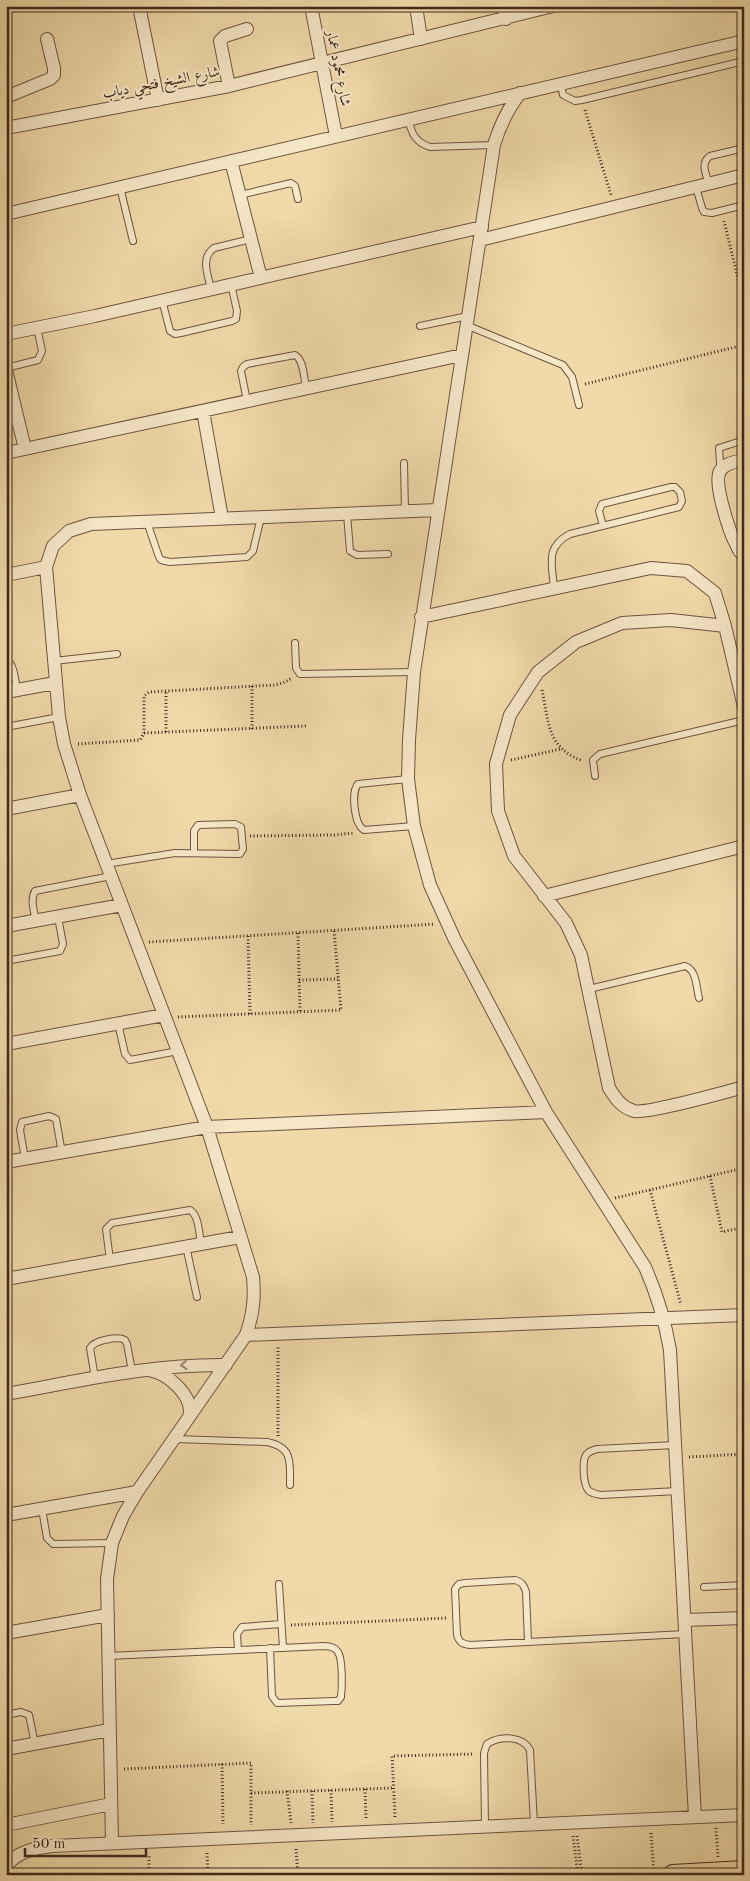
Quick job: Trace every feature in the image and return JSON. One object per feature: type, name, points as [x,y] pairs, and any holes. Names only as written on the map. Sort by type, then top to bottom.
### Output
[{"type":"main road","points":[[672,1875],[744,1871]]},
{"type":"street","points":[[139,6],[158,100]]},
{"type":"street","name":"شارع محمود عمار","points":[[311,6],[336,136]]},
{"type":"street","points":[[416,6],[421,40]]},
{"type":"street","name":"شارع الشيخ فتحي دياب","points":[[6,128],[229,86],[421,40],[504,12],[553,6]]},
{"type":"street","points":[[229,86],[220,41],[225,36],[247,29]]},
{"type":"street","points":[[6,97],[50,79],[54,75],[47,40]]},
{"type":"street","points":[[6,214],[744,41]]},
{"type":"street","points":[[520,93],[508,109],[499,126],[494,146],[414,672],[408,740],[408,779],[414,826],[430,885],[448,923],[546,1112],[645,1267],[665,1318],[670,1350],[695,1818]]},
{"type":"street","points":[[231,161],[261,278]]},
{"type":"street","points":[[480,240],[744,175]]},
{"type":"street","points":[[6,334],[261,278],[482,226]]},
{"type":"street","points":[[6,453],[462,355]]},
{"type":"street","points":[[6,369],[12,421],[25,449]]},
{"type":"street","points":[[203,411],[222,518]]},
{"type":"street","points":[[744,460],[724,466],[718,476],[719,488],[730,532],[737,547],[744,556]]},
{"type":"street","points":[[112,1842],[106,1579],[112,1543],[122,1516],[137,1492],[246,1335],[255,1297],[253,1277],[207,1127],[80,796],[64,744],[55,683],[46,567],[53,546],[70,531],[91,524],[438,510]]},
{"type":"street","points":[[8,575],[46,567]]},
{"type":"street","points":[[422,617],[651,568],[687,571],[715,592],[726,626],[744,707]]},
{"type":"street","points":[[726,626],[672,620],[622,623],[576,642],[538,672],[510,715],[496,764],[498,811],[514,856],[566,923],[582,955],[609,1088],[619,1104],[636,1112],[744,1087]]},
{"type":"street","points":[[12,691],[55,683]]},
{"type":"street","points":[[6,809],[80,796]]},
{"type":"street","points":[[544,896],[744,846]]},
{"type":"street","points":[[6,926],[122,905]]},
{"type":"street","points":[[6,1044],[164,1016]]},
{"type":"street","points":[[6,1162],[207,1127],[546,1112]]},
{"type":"street","points":[[6,1279],[240,1236]]},
{"type":"street","points":[[246,1335],[744,1315]]},
{"type":"street","points":[[6,1394],[137,1370],[226,1364]]},
{"type":"street","points":[[137,1370],[153,1371],[172,1381],[190,1404],[191,1411],[189,1417]]},
{"type":"street","points":[[6,1515],[137,1492]]},
{"type":"street","points":[[6,1633],[108,1615]]},
{"type":"street","points":[[685,1620],[744,1618]]},
{"type":"street","points":[[6,1750],[109,1730]]},
{"type":"street","points":[[6,1825],[111,1804]]},
{"type":"street","points":[[6,1866],[11,1860],[30,1849],[53,1846],[744,1815]]},
{"type":"lane","points":[[561,84],[563,95],[575,101],[744,62]]},
{"type":"lane","points":[[408,120],[412,135],[423,145],[430,147],[494,146]]},
{"type":"lane","points":[[744,148],[707,158],[704,166],[702,208],[704,212],[708,213],[744,205]]},
{"type":"lane","points":[[240,195],[291,182],[295,186],[298,199]]},
{"type":"lane","points":[[120,187],[133,242]]},
{"type":"lane","points":[[211,289],[205,263],[209,252],[214,248],[251,239]]},
{"type":"lane","points":[[162,300],[170,331],[175,334],[198,329],[236,319],[237,311],[231,284]]},
{"type":"lane","points":[[420,326],[467,320],[564,365],[569,370],[579,405]]},
{"type":"lane","points":[[6,369],[38,360],[42,351],[37,328]]},
{"type":"lane","points":[[247,401],[241,371],[243,366],[256,362],[295,355],[299,357],[306,388]]},
{"type":"lane","points":[[724,466],[720,461],[718,448],[744,440]]},
{"type":"lane","points":[[404,463],[406,511]]},
{"type":"lane","points":[[554,588],[551,558],[553,548],[560,539],[570,534],[679,508],[682,501],[680,492],[675,487],[671,487],[602,504],[599,511],[602,526]]},
{"type":"lane","points":[[347,514],[350,551],[357,555],[388,554]]},
{"type":"lane","points":[[147,521],[159,557],[165,562],[170,562],[247,557],[253,551],[261,517]]},
{"type":"lane","points":[[6,554],[8,575]]},
{"type":"lane","points":[[295,643],[297,672],[304,674],[414,672]]},
{"type":"lane","points":[[53,661],[117,654]]},
{"type":"lane","points":[[6,658],[12,668],[12,691]]},
{"type":"lane","points":[[6,727],[59,717]]},
{"type":"lane","points":[[596,776],[593,760],[600,754],[744,720]]},
{"type":"lane","points":[[408,779],[358,784],[355,788],[357,822],[359,827],[364,830],[414,826]]},
{"type":"lane","points":[[36,921],[32,901],[35,891],[175,853],[240,854],[243,849],[242,827],[239,824],[198,825],[194,831],[194,853]]},
{"type":"lane","points":[[6,961],[60,951],[63,944],[58,917]]},
{"type":"lane","points":[[589,989],[685,966],[693,972],[699,998]]},
{"type":"lane","points":[[118,1023],[125,1054],[130,1060],[178,1051]]},
{"type":"lane","points":[[25,1159],[20,1130],[22,1122],[49,1116],[56,1119],[62,1152]]},
{"type":"lane","points":[[110,1260],[106,1229],[112,1224],[190,1210],[196,1218],[201,1244]]},
{"type":"lane","points":[[186,1246],[197,1296]]},
{"type":"lane","points":[[95,1378],[90,1348],[96,1342],[122,1338],[126,1340],[137,1370]]},
{"type":"lane","points":[[174,1439],[278,1444],[286,1452],[290,1462],[290,1485]]},
{"type":"lane","points":[[676,1451],[597,1449],[590,1451],[586,1456],[585,1462],[586,1485],[594,1494],[601,1495],[678,1491]]},
{"type":"lane","points":[[42,1509],[47,1538],[53,1544],[112,1543]]},
{"type":"lane","points":[[528,1642],[526,1592],[525,1586],[521,1582],[515,1580],[459,1584],[455,1589],[456,1635],[459,1641],[470,1646],[686,1634]]},
{"type":"lane","points":[[279,1584],[283,1648]]},
{"type":"lane","points":[[704,1587],[744,1585]]},
{"type":"lane","points":[[238,1650],[237,1634],[242,1627],[281,1624]]},
{"type":"lane","points":[[108,1656],[270,1648],[331,1646],[337,1650],[340,1656],[342,1693],[338,1701],[277,1703],[272,1696],[270,1648]]},
{"type":"lane","points":[[6,1715],[21,1712],[28,1715],[35,1744]]},
{"type":"lane","points":[[485,1826],[484,1754],[487,1744],[497,1740],[517,1739],[523,1740],[528,1744],[530,1750],[534,1824]]},
{"type":"path","points":[[582,100],[614,207]]},
{"type":"path","points":[[721,211],[744,303]]},
{"type":"path","points":[[575,387],[744,345]]},
{"type":"path","points":[[64,744],[136,741],[142,738],[144,733],[144,696],[149,692],[283,684],[289,681],[297,672]]},
{"type":"path","points":[[538,672],[553,740],[571,756],[593,764]]},
{"type":"path","points":[[252,686],[252,729]]},
{"type":"path","points":[[166,691],[166,732]]},
{"type":"path","points":[[144,733],[306,726]]},
{"type":"path","points":[[496,764],[561,749]]},
{"type":"path","points":[[242,836],[344,835],[364,830]]},
{"type":"path","points":[[136,943],[448,923]]},
{"type":"path","points":[[164,1016],[341,1010],[334,930]]},
{"type":"path","points":[[298,933],[300,1012]]},
{"type":"path","points":[[248,936],[250,1014]]},
{"type":"path","points":[[299,980],[338,979]]},
{"type":"path","points":[[603,1201],[744,1168]]},
{"type":"path","points":[[710,1176],[722,1232],[744,1227]]},
{"type":"path","points":[[650,1190],[684,1318]]},
{"type":"path","points":[[278,1333],[278,1444]]},
{"type":"path","points":[[676,1451],[744,1454]]},
{"type":"path","points":[[281,1624],[456,1618]]},
{"type":"path","points":[[395,1830],[392,1756],[484,1754]]},
{"type":"path","points":[[111,1770],[251,1763],[252,1836]]},
{"type":"path","points":[[222,1764],[223,1838]]},
{"type":"path","points":[[251,1793],[393,1788]]},
{"type":"path","points":[[365,1789],[366,1832]]},
{"type":"path","points":[[331,1790],[332,1833]]},
{"type":"path","points":[[287,1791],[293,1835]]},
{"type":"path","points":[[312,1791],[313,1834]]},
{"type":"path","points":[[716,1832],[717,1840]]},
{"type":"path","points":[[651,1835],[654,1875]]},
{"type":"path","points":[[576,1844],[580,1875]]},
{"type":"path","points":[[296,1850],[298,1875]]},
{"type":"path","points":[[207,1854],[208,1875]]},
{"type":"path","points":[[149,1855],[149,1875]]}]
